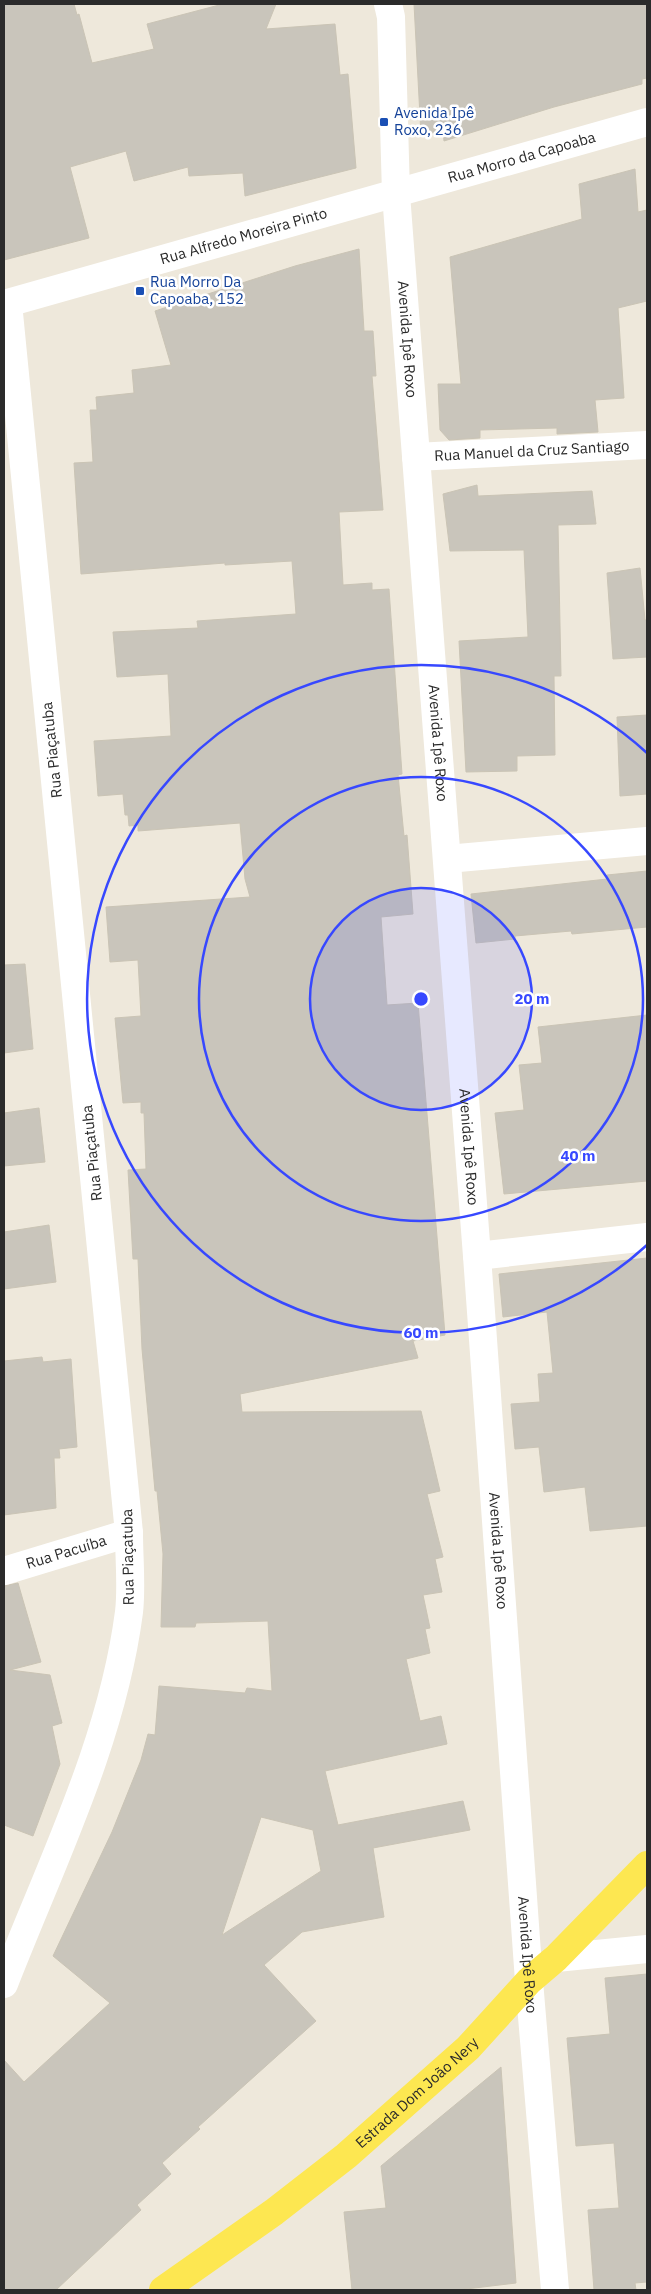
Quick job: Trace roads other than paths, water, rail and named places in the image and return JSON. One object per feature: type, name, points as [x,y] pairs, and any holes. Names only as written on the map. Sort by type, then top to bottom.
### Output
[{"type":"main road","name":"Estrada Dom João Nery","points":[[163,2290],[274,2212],[346,2156],[468,2048],[529,1981],[556,1958],[647,1865]]},
{"type":"street","name":"Avenida Ipê Roxo","points":[[388,4],[391,17],[396,194],[477,1256],[529,1981],[556,2290]]},
{"type":"street","name":"Rua Morro da Capoaba","points":[[396,194],[647,122]]},
{"type":"street","name":"Rua Alfredo Moreira Pinto","points":[[6,304],[396,194]]},
{"type":"street","name":"Rua Piaçatuba","points":[[4,1983],[90,1772],[119,1670],[129,1610],[129,1533],[6,304]]},
{"type":"street","name":"Rua Manuel da Cruz Santiago","points":[[416,457],[647,445]]},
{"type":"street","points":[[447,859],[647,841]]},
{"type":"street","points":[[477,1256],[647,1237]]},
{"type":"street","name":"Rua Pacuíba","points":[[4,1571],[129,1533]]},
{"type":"street","points":[[556,1958],[647,1948]]},
{"type":"place","name":"Avenida Ipê Roxo, 236","points":[[384,122]]},
{"type":"place","name":"Rua Morro Da Capoaba, 152","points":[[140,291]]}]
